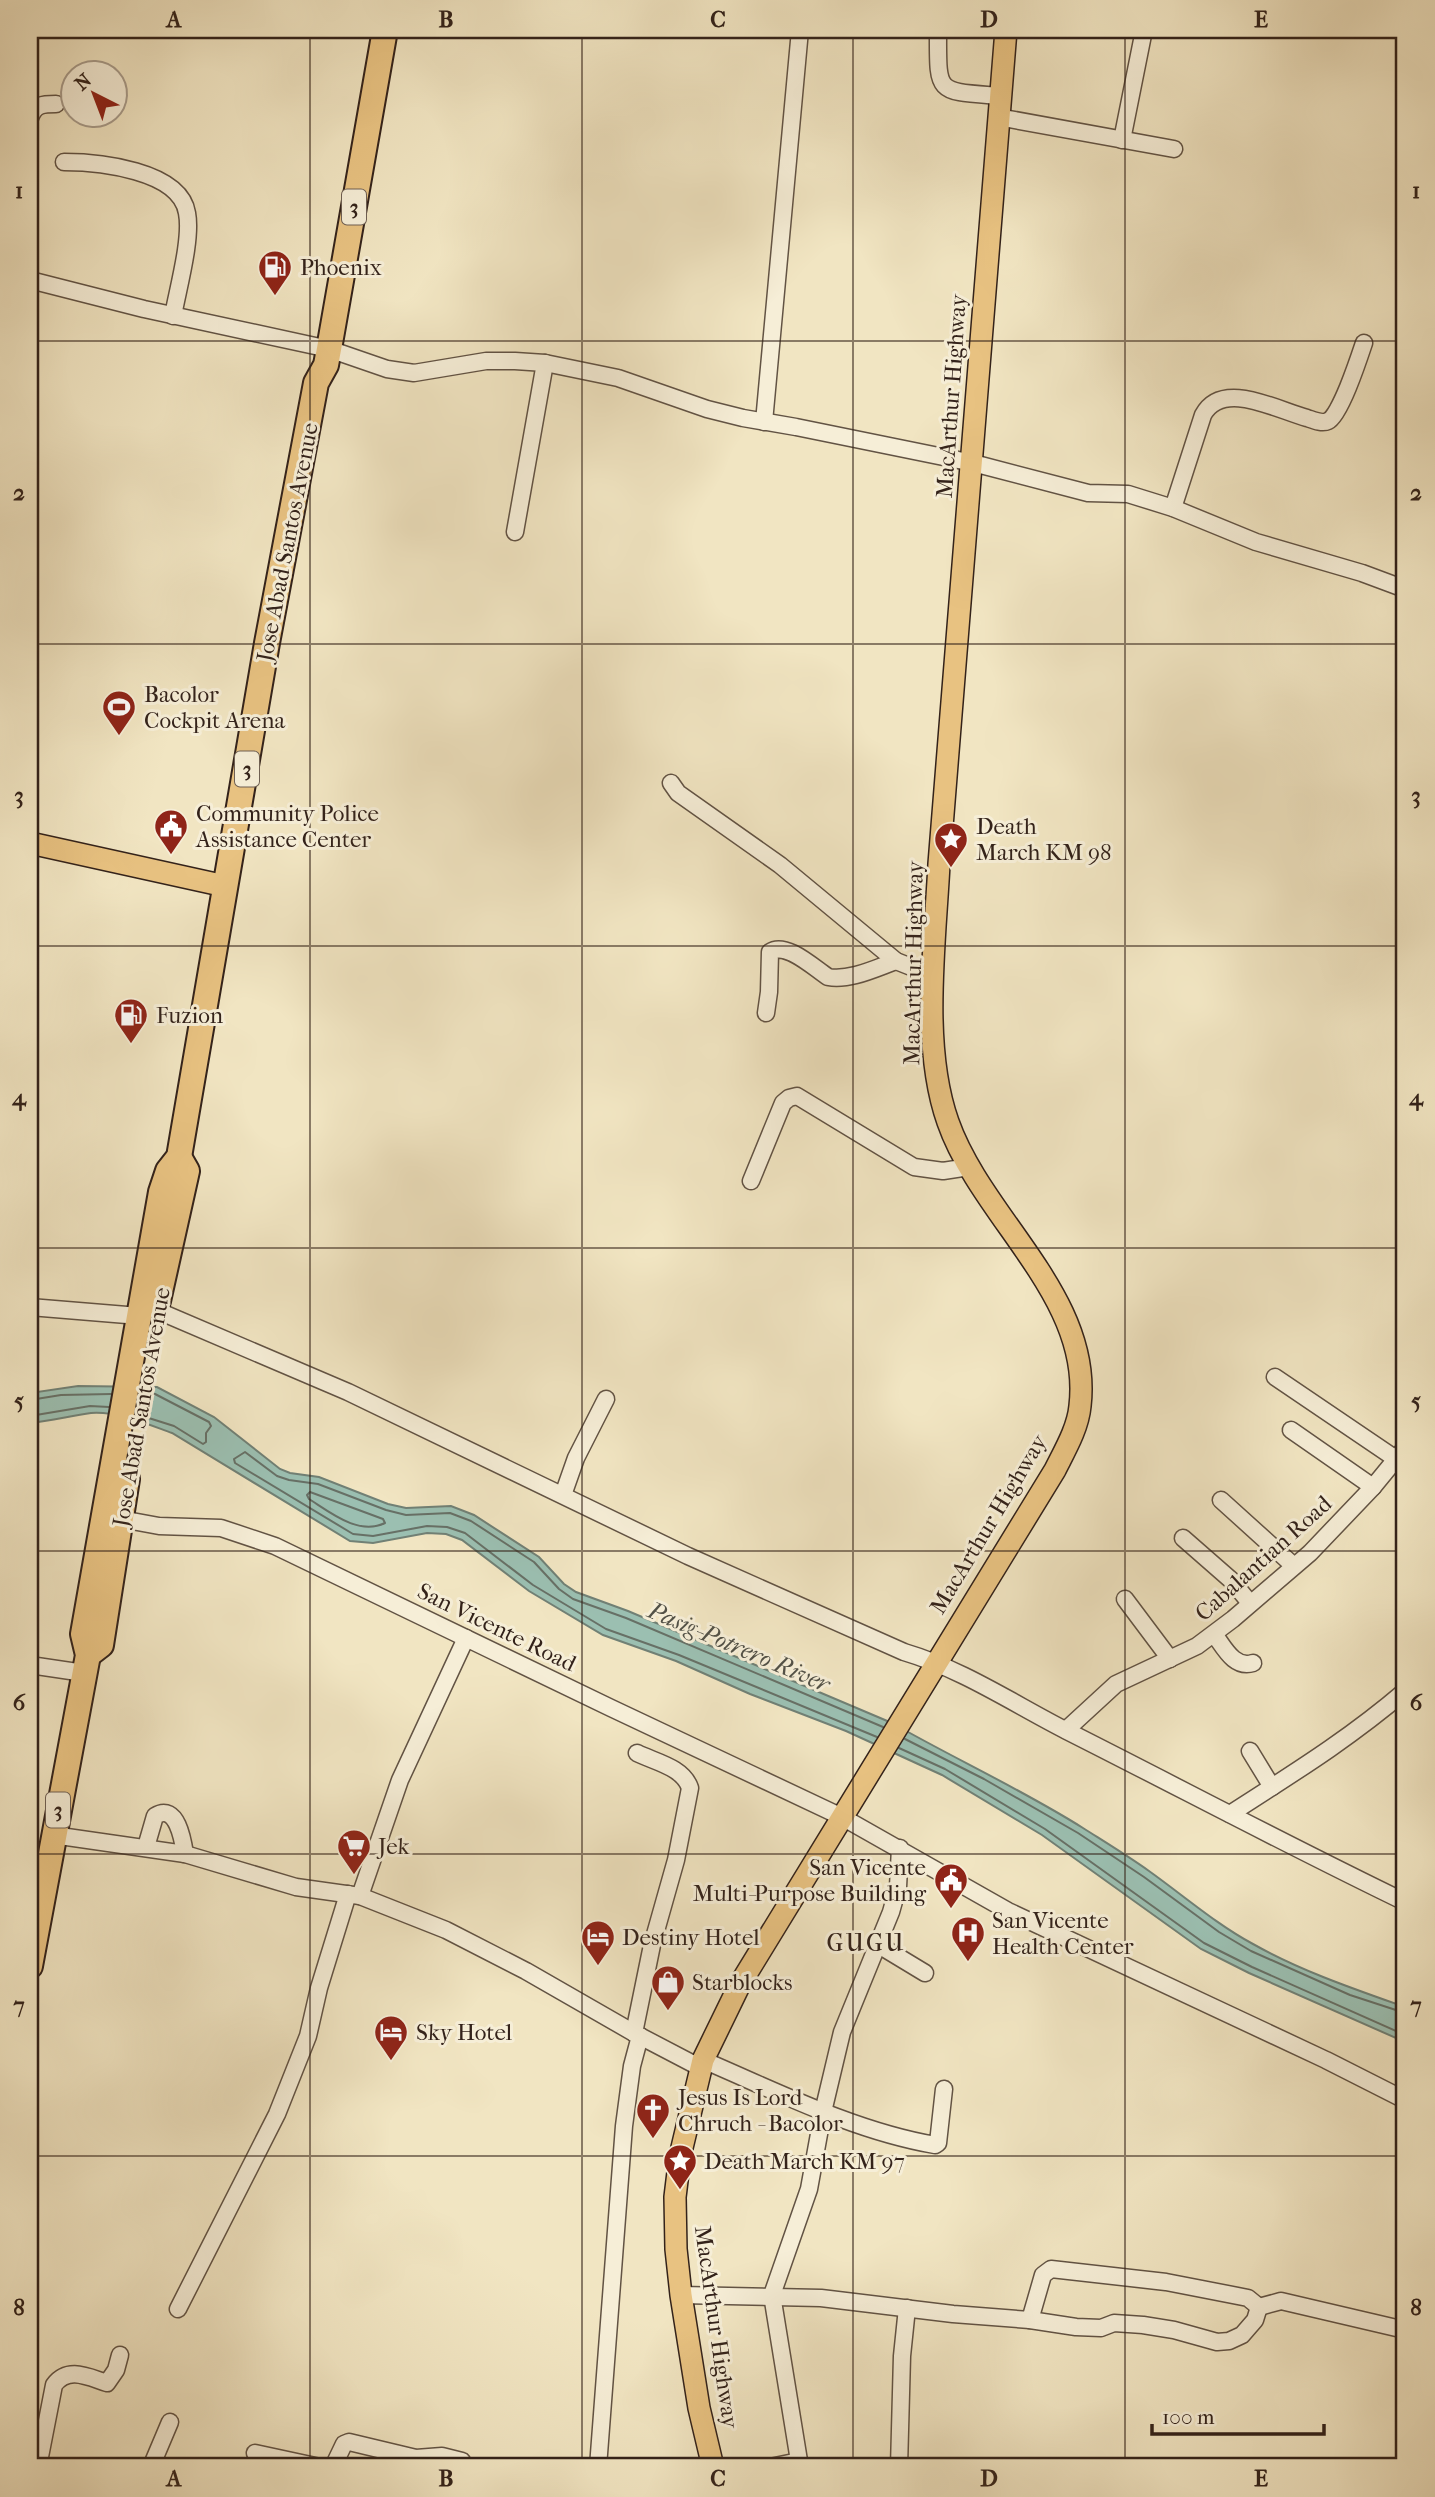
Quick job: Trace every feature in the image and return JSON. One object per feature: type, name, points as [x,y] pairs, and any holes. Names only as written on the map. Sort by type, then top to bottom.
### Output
[{"type":"highway","name":"Jose Abad Santos Avenue","points":[[322,348],[374,30]]},
{"type":"highway","name":"Jose Abad Santos Avenue","points":[[30,1966],[86,1664],[101,1644],[116,1512],[147,1319],[161,1192],[168,1171],[179,1157],[267,643],[316,383],[313,360],[322,348],[385,30]]},
{"type":"main road","name":"MacArthur Highway","points":[[713,2467],[699,2408],[676,2249],[676,2197],[680,2156],[702,2064],[740,1984],[1055,1470],[1080,1408],[1082,1382],[1078,1350],[1063,1311],[969,1167],[948,1123],[938,1089],[933,1049],[939,864],[1006,30]]},
{"type":"main road","points":[[30,843],[225,886]]},
{"type":"street","points":[[764,422],[800,30]]},
{"type":"street","points":[[938,30],[938,78],[954,93],[1122,140],[1174,149]]},
{"type":"street","points":[[1122,140],[1144,30]]},
{"type":"street","points":[[30,118],[34,110],[42,104],[56,104]]},
{"type":"street","points":[[64,162],[94,162],[164,181],[182,200],[188,215],[187,233],[173,316]]},
{"type":"street","points":[[30,280],[173,316],[322,348],[387,369],[414,373],[486,361],[545,363],[618,378],[706,410],[973,463],[1088,493],[1129,494],[1256,542],[1405,589]]},
{"type":"street","points":[[1173,509],[1203,415],[1209,405],[1228,398],[1262,402],[1296,415],[1321,422],[1328,421],[1334,416],[1349,384],[1364,343]]},
{"type":"street","points":[[515,532],[545,363]]},
{"type":"street","points":[[671,783],[678,793],[780,864],[896,961],[934,976]]},
{"type":"street","points":[[766,1013],[770,952],[776,948],[789,952],[828,977],[834,978],[855,975],[896,961]]},
{"type":"street","points":[[751,1181],[779,1110],[789,1098],[797,1096],[914,1167],[943,1171],[969,1167]]},
{"type":"street","points":[[30,1307],[147,1319],[348,1392],[688,1556],[935,1665],[1405,1902]]},
{"type":"street","points":[[1275,1377],[1401,1453]]},
{"type":"street","points":[[563,1495],[576,1458],[606,1399]]},
{"type":"street","points":[[1291,1430],[1374,1487]]},
{"type":"street","name":"Cabalantian Road","points":[[1066,1730],[1116,1684],[1197,1646],[1214,1634],[1294,1566],[1374,1487],[1401,1453]]},
{"type":"street","points":[[1221,1500],[1294,1566]]},
{"type":"street","name":"San Vicente Road","points":[[116,1512],[159,1525],[221,1528],[275,1546],[843,1814],[1007,1911],[1326,2060],[1405,2100]]},
{"type":"street","points":[[1183,1538],[1231,1580],[1250,1603]]},
{"type":"street","points":[[1125,1599],[1170,1659]]},
{"type":"street","points":[[1214,1634],[1236,1662],[1245,1666],[1252,1663]]},
{"type":"street","points":[[178,2309],[277,2114],[308,2036],[319,1988],[354,1895],[400,1780],[466,1638]]},
{"type":"street","points":[[30,1665],[86,1664]]},
{"type":"street","points":[[1230,1814],[1306,1767],[1368,1723],[1405,1691]]},
{"type":"street","points":[[1251,1751],[1272,1787]]},
{"type":"street","points":[[598,2467],[630,2077],[652,1945],[676,1860],[690,1788],[688,1780],[680,1772],[637,1753]]},
{"type":"street","points":[[146,1847],[155,1816],[167,1813],[175,1819],[182,1833],[185,1854]]},
{"type":"street","points":[[53,1835],[185,1854],[296,1887],[354,1895],[446,1930],[637,2034],[702,2064],[886,2135],[935,2145],[938,2143],[944,2089]]},
{"type":"street","points":[[770,2467],[800,2464],[772,2295],[809,2189],[823,2112],[842,2032],[891,1912],[898,1887],[900,1848]]},
{"type":"street","points":[[877,1944],[925,1973]]},
{"type":"street","points":[[1030,2320],[1043,2275],[1051,2269],[1166,2281],[1248,2298],[1259,2307]]},
{"type":"street","points":[[681,2295],[821,2298],[1076,2327],[1101,2328],[1114,2323],[1143,2325],[1217,2342],[1229,2341],[1242,2334],[1255,2320],[1259,2307]]},
{"type":"street","points":[[1259,2307],[1281,2301],[1405,2330]]},
{"type":"street","points":[[899,2467],[902,2356],[907,2308]]},
{"type":"street","points":[[38,2467],[54,2385],[64,2375],[73,2373],[107,2383],[116,2370],[121,2355]]},
{"type":"street","points":[[151,2467],[170,2422]]},
{"type":"street","points":[[333,2467],[344,2444],[349,2442],[416,2458],[442,2456],[462,2461]]},
{"type":"street","points":[[255,2453],[278,2463],[320,2467]]},
{"type":"water","points":[[78,1386],[157,1387],[214,1417],[280,1469],[319,1477],[388,1504],[406,1508],[451,1506],[474,1515],[539,1557],[564,1584],[576,1592],[628,1611],[892,1723],[1083,1828],[1141,1865],[1213,1919],[1271,1954],[1405,2007],[1405,2042],[1201,1949],[1042,1835],[942,1775],[846,1731],[750,1694],[676,1661],[603,1635],[529,1591],[462,1540],[446,1534],[427,1533],[373,1543],[350,1541],[172,1433],[132,1419],[91,1413],[30,1423],[30,1393]]},
{"type":"place","name":"Phoenix","points":[[275,297]]},
{"type":"place","name":"Bacolor Cockpit Arena","points":[[119,737]]},
{"type":"place","name":"Community Police Assistance Center","points":[[171,856]]},
{"type":"place","name":"Death March KM 98","points":[[951,869]]},
{"type":"place","name":"Fuzion","points":[[131,1045]]},
{"type":"place","name":"Jek","points":[[354,1876]]},
{"type":"place","name":"San Vicente Multi-Purpose Building","points":[[951,1910]]},
{"type":"place","name":"San Vicente Health Center","points":[[968,1963]]},
{"type":"place","name":"Destiny Hotel","points":[[598,1967]]},
{"type":"place","name":"Starblocks","points":[[668,2012]]},
{"type":"place","name":"Sky Hotel","points":[[391,2062]]},
{"type":"place","name":"Jesus Is Lord Chruch - Bacolor","points":[[653,2140]]},
{"type":"place","name":"Death March KM 97","points":[[680,2191]]},
{"type":"district","name":"GUGU","points":[[866,1943]]},
{"type":"water label","name":"Pasig-Potrero River","points":[[739,1647]]}]
